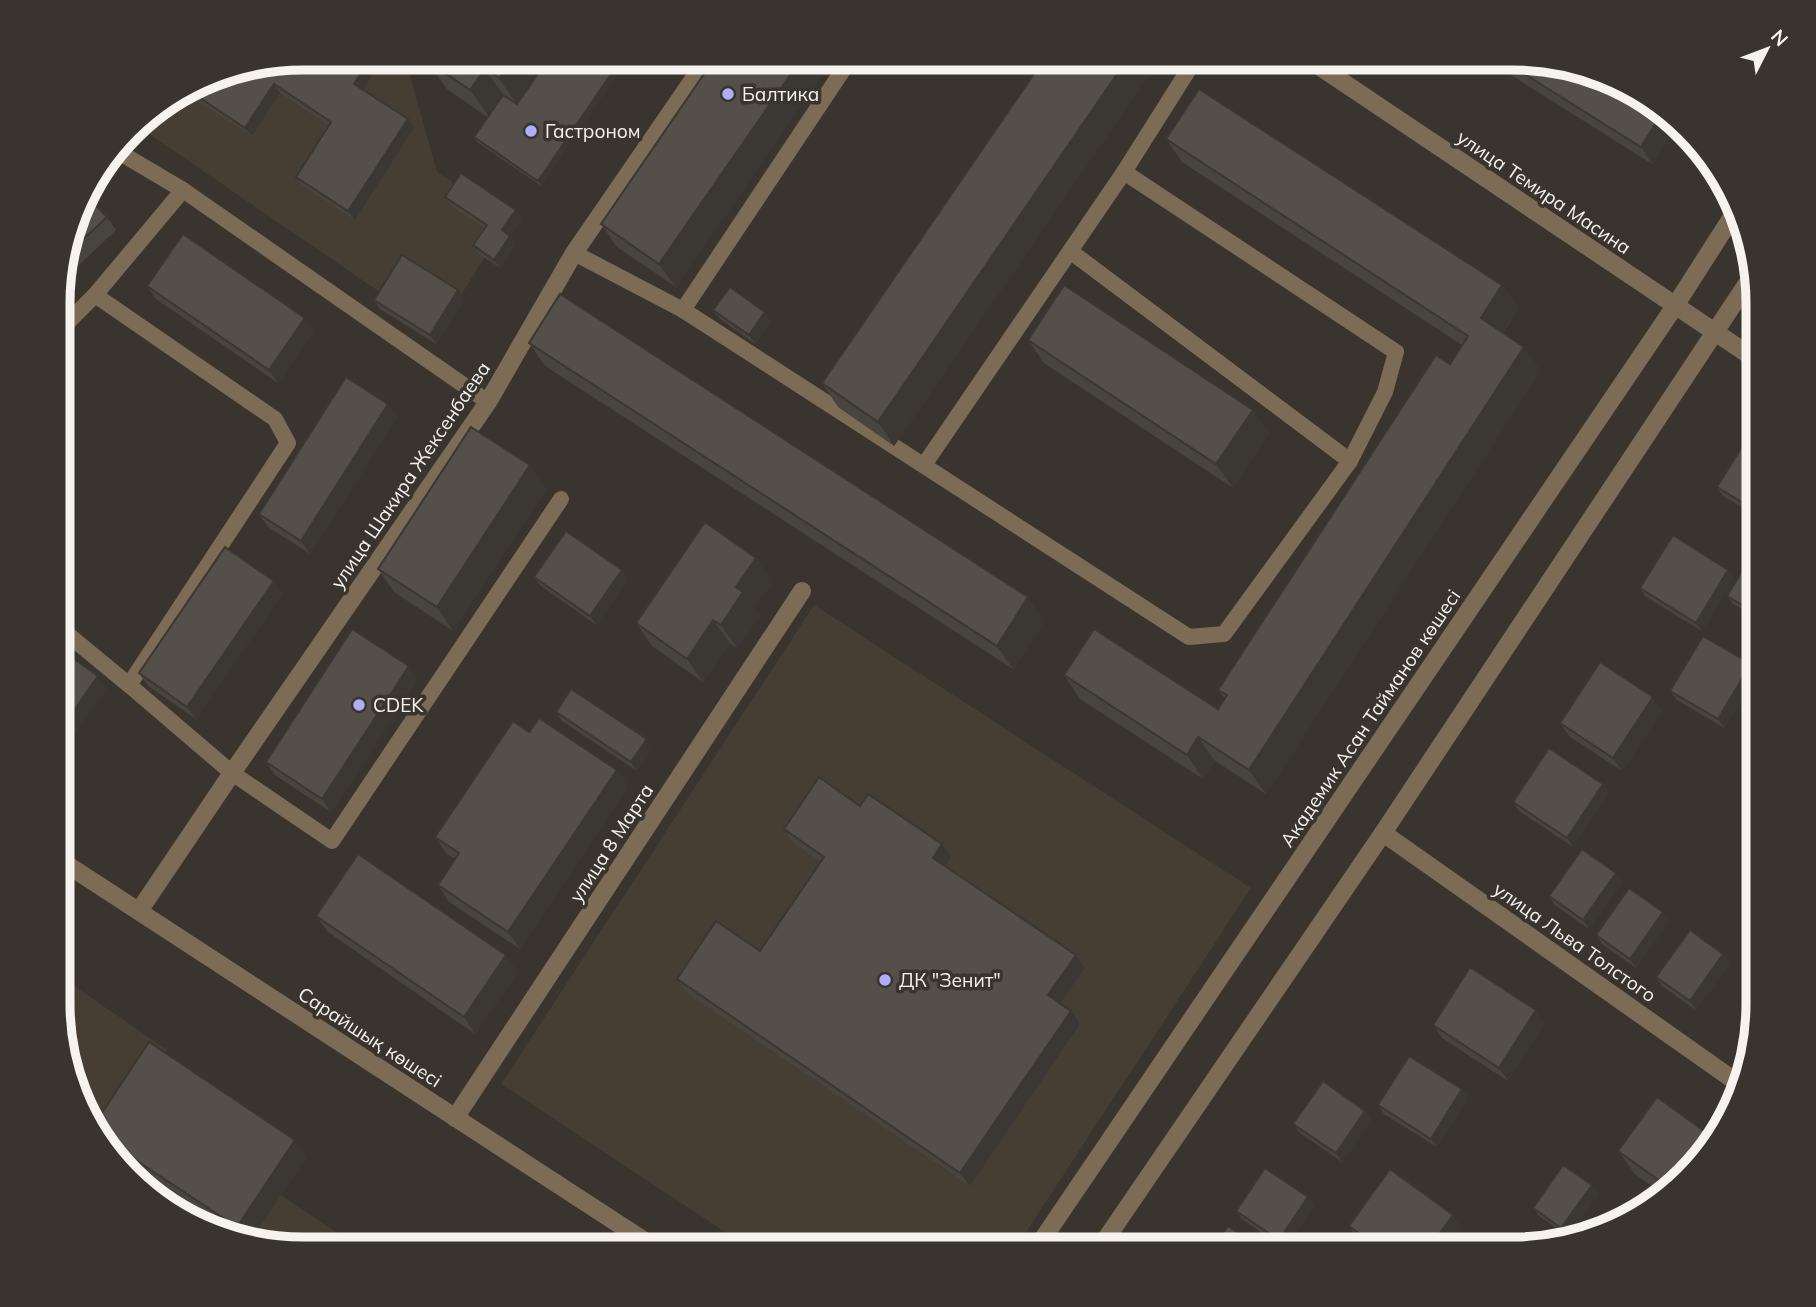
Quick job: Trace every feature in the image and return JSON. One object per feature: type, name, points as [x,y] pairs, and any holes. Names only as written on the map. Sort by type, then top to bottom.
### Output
[{"type":"street","name":"улица Шакира Жексенбаева","points":[[139,911],[488,402],[574,253],[700,70]]},
{"type":"street","name":"улица Темира Масина","points":[[1325,70],[1746,353]]},
{"type":"street","name":"Академик Асан Тайманов көшесі","points":[[1044,1237],[1675,306],[1730,220]]},
{"type":"street","points":[[1107,1237],[1382,833],[1746,285]]},
{"type":"street","name":"улица 8 Марта","points":[[455,1118],[802,591]]},
{"type":"street","name":"улица Льва Толстого","points":[[1382,833],[1733,1079]]},
{"type":"street","name":"Сарайшық көшесі","points":[[70,866],[638,1237]]},
{"type":"lane","points":[[683,310],[843,70]]},
{"type":"lane","points":[[924,465],[1124,172],[1188,70]]},
{"type":"lane","points":[[124,154],[183,190],[488,402]]},
{"type":"lane","points":[[574,253],[683,310],[1189,637],[1224,634],[1350,461],[1385,392],[1396,352],[1124,172]]},
{"type":"lane","points":[[70,320],[95,295],[183,190]]},
{"type":"lane","points":[[1070,251],[1350,461]]},
{"type":"lane","points":[[95,295],[275,418],[288,443],[129,685]]},
{"type":"lane","points":[[70,636],[232,773],[332,841],[561,499]]},
{"type":"shaded area","points":[[303,70],[408,70],[437,172],[509,218],[438,332],[146,132],[187,101],[243,78]]},
{"type":"shaded area","points":[[814,605],[1251,888],[1023,1237],[733,1237],[501,1084]]},
{"type":"shaded area","points":[[70,983],[167,1050],[161,1058],[307,1157],[281,1195],[344,1237],[288,1237],[243,1229],[187,1206],[161,1189],[138,1169],[118,1146],[88,1093],[74,1049],[70,1019]]},
{"type":"building","points":[[363,70],[354,84],[408,119],[348,211],[296,177],[331,122],[274,84],[245,128],[197,96],[228,82],[273,72]]},
{"type":"building","points":[[441,70],[484,70],[470,90]]},
{"type":"building","points":[[487,70],[505,70],[499,78]]},
{"type":"building","name":"Гастроном","points":[[541,70],[614,70],[538,181],[474,137],[503,95],[517,104]]},
{"type":"building","points":[[707,70],[794,70],[659,264],[601,224]]},
{"type":"building","points":[[1037,70],[1120,70],[878,422],[822,383]]},
{"type":"building","points":[[1518,70],[1573,78],[1629,101],[1658,120],[1641,147]]},
{"type":"building","points":[[1199,89],[1502,285],[1481,318],[1524,347],[1249,770],[1198,737],[1187,755],[1064,675],[1094,629],[1218,709],[1227,695],[1218,690],[1436,355],[1450,364],[1468,336],[1166,139]]},
{"type":"building","points":[[461,173],[516,210],[502,230],[510,236],[494,260],[473,245],[487,225],[445,197]]},
{"type":"building","points":[[93,202],[107,217],[78,244]]},
{"type":"building","points":[[183,234],[305,318],[269,370],[147,286]]},
{"type":"building","points":[[402,255],[458,290],[430,335],[374,300]]},
{"type":"building","points":[[1064,285],[1253,410],[1216,464],[1028,340]]},
{"type":"building","points":[[730,287],[765,312],[749,335],[713,310]]},
{"type":"building","points":[[560,294],[1028,597],[997,646],[529,343]]},
{"type":"building","points":[[346,377],[388,404],[301,541],[259,514]]},
{"type":"building","points":[[471,427],[530,465],[437,607],[378,569]]},
{"type":"building","points":[[1746,440],[1746,505],[1717,487]]},
{"type":"building","points":[[705,522],[756,558],[736,587],[743,592],[721,625],[713,620],[687,659],[636,623]]},
{"type":"building","points":[[566,531],[622,570],[590,616],[534,577]]},
{"type":"building","points":[[1673,535],[1728,570],[1696,623],[1640,588]]},
{"type":"building","points":[[225,547],[274,581],[187,707],[139,673]]},
{"type":"building","points":[[1746,565],[1746,607],[1727,596]]},
{"type":"building","points":[[352,629],[409,666],[322,799],[266,762]]},
{"type":"building","points":[[1703,636],[1746,661],[1746,672],[1718,719],[1670,691]]},
{"type":"building","points":[[70,656],[98,676],[70,716]]},
{"type":"building","points":[[1600,662],[1653,697],[1613,758],[1560,723]]},
{"type":"building","points":[[571,689],[647,739],[631,762],[556,712]]},
{"type":"building","points":[[539,718],[617,770],[508,932],[438,885],[459,853],[435,837],[513,721],[529,732]]},
{"type":"building","points":[[1549,748],[1603,784],[1567,838],[1513,802]]},
{"type":"building","name":"ДК \"Зенит\"","points":[[819,777],[860,806],[868,794],[942,844],[933,858],[1076,955],[1048,995],[1071,1011],[960,1173],[677,979],[716,921],[760,951],[824,857],[784,829]]},
{"type":"building","points":[[1582,849],[1616,873],[1583,920],[1549,896]]},
{"type":"building","points":[[358,854],[506,955],[464,1017],[316,916]]},
{"type":"building","points":[[1629,888],[1663,912],[1630,959],[1596,935]]},
{"type":"building","points":[[1690,930],[1723,954],[1690,1001],[1656,977]]},
{"type":"building","points":[[1470,967],[1536,1010],[1499,1068],[1433,1025]]},
{"type":"building","points":[[149,1042],[295,1140],[237,1227],[123,1152],[99,1117]]},
{"type":"building","points":[[1409,1056],[1462,1089],[1431,1139],[1378,1105]]},
{"type":"building","points":[[1323,1081],[1365,1111],[1336,1153],[1293,1124]]},
{"type":"building","points":[[1657,1097],[1707,1133],[1678,1169],[1662,1183],[1618,1151]]},
{"type":"building","points":[[1563,1165],[1592,1185],[1561,1228],[1533,1208]]},
{"type":"building","points":[[1265,1168],[1308,1197],[1281,1237],[1275,1237],[1236,1211]]},
{"type":"building","points":[[1390,1169],[1453,1215],[1437,1237],[1364,1237],[1349,1226]]},
{"type":"building","points":[[1228,1226],[1244,1237],[1220,1237]]},
{"type":"place","name":"Балтика","points":[[728,94]]},
{"type":"place","name":"Гастроном","points":[[531,131]]},
{"type":"place","name":"CDEK","points":[[359,705]]},
{"type":"place","name":"ДК \"Зенит\"","points":[[885,980]]}]
